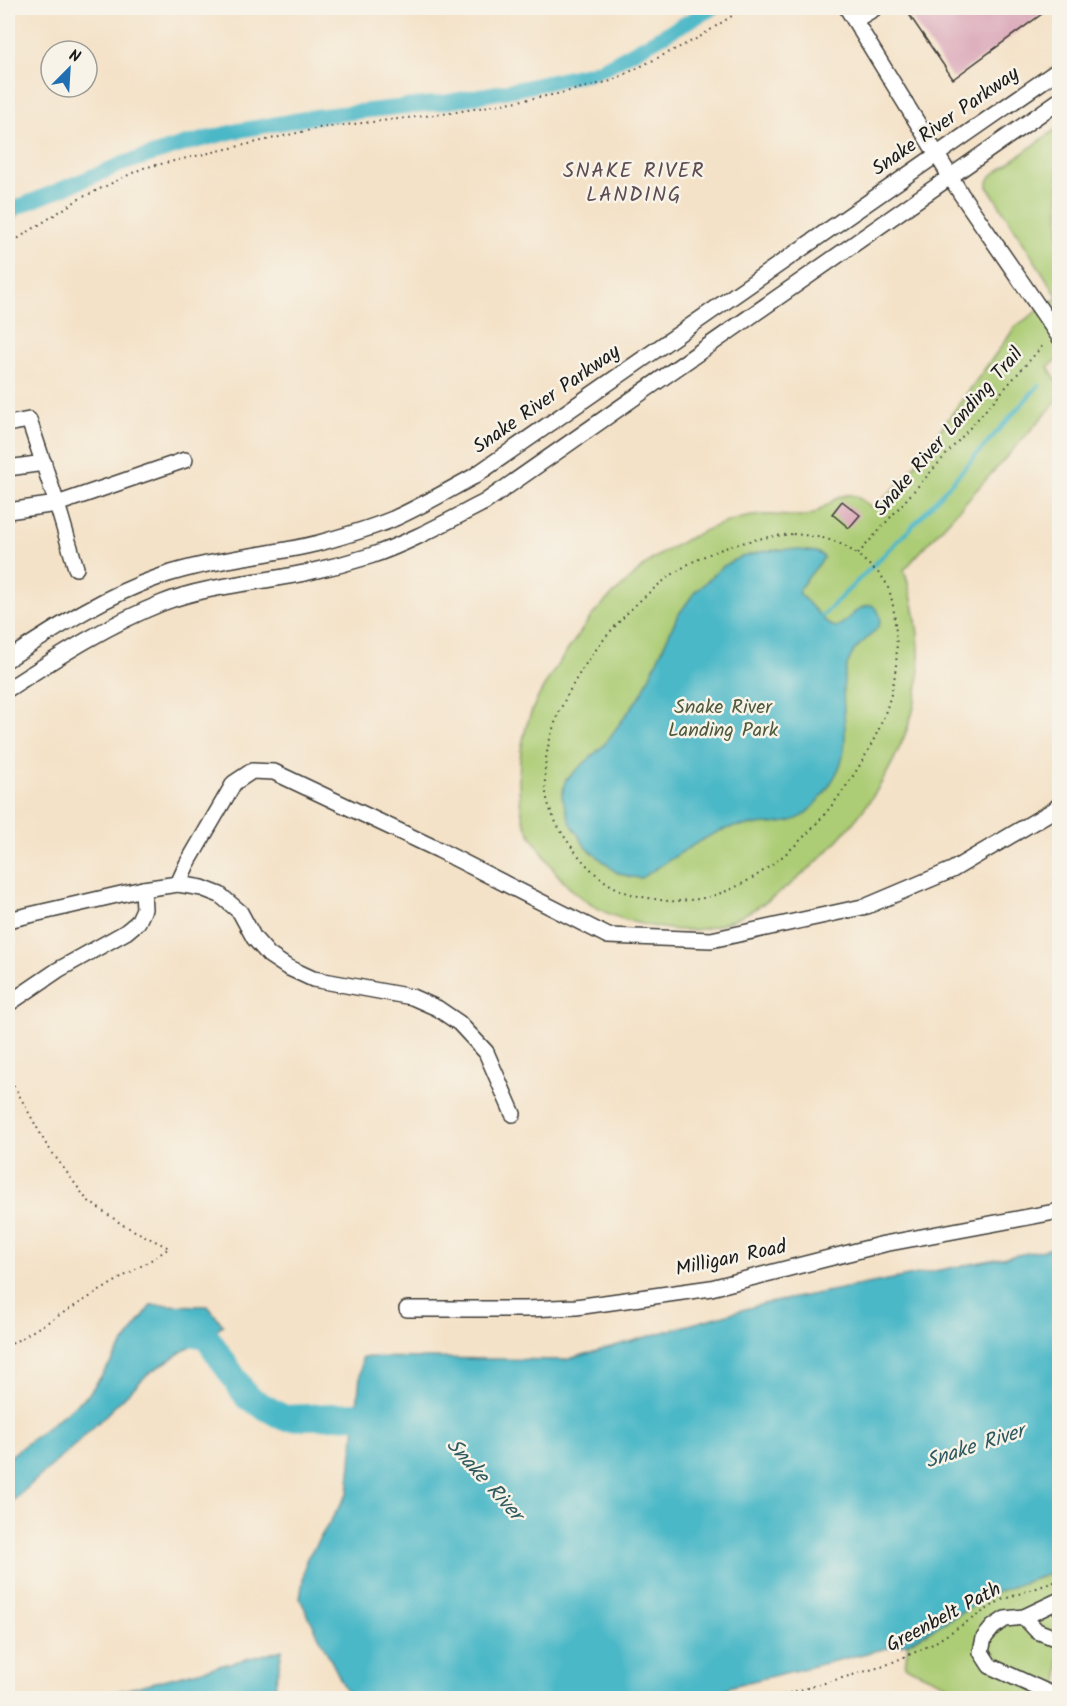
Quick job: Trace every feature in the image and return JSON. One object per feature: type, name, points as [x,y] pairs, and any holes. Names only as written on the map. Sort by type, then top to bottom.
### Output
[{"type":"street","points":[[875,8],[851,14],[950,176],[1057,335]]},
{"type":"street","name":"Snake River Parkway","points":[[8,659],[76,616],[118,594],[160,577],[205,564],[317,543],[392,519],[473,477],[1059,69]]},
{"type":"street","points":[[8,689],[81,642],[163,603],[202,590],[312,571],[371,555],[433,529],[485,502],[1059,100]]},
{"type":"street","points":[[8,424],[29,420],[76,568]]},
{"type":"street","points":[[8,511],[57,504],[185,460]]},
{"type":"street","points":[[8,468],[44,463]]},
{"type":"street","points":[[178,884],[187,864],[234,783],[252,771],[274,772],[439,850],[608,936],[711,940],[867,906],[952,870],[1054,810],[1059,804]]},
{"type":"street","points":[[8,920],[142,889],[178,884],[202,888],[220,895],[240,912],[254,938],[270,955],[287,967],[313,979],[412,997],[437,1008],[459,1023],[486,1052],[513,1114]]},
{"type":"street","points":[[8,1004],[58,970],[126,932],[138,922],[144,909],[142,889]]},
{"type":"street","name":"Milligan Road","points":[[407,1309],[526,1310],[576,1307],[711,1288],[884,1244],[1059,1211]]},
{"type":"street","points":[[1059,1600],[1024,1617],[1005,1619],[993,1627],[984,1638],[981,1652],[990,1666],[1059,1698]]},
{"type":"street","points":[[1024,1617],[1037,1631],[1059,1640]]},
{"type":"path","points":[[8,245],[79,199],[143,168],[319,128],[451,113],[557,94],[611,81],[698,38],[744,8]]},
{"type":"path","name":"Snake River Landing Trail","points":[[858,554],[1057,335]]},
{"type":"path","points":[[793,534],[817,536],[840,543],[858,554],[877,571],[886,583],[893,605],[897,666],[890,698],[870,748],[854,776],[827,812],[808,834],[767,868],[729,891],[699,899],[666,902],[627,893],[598,876],[575,852],[557,825],[546,794],[545,762],[554,724],[572,686],[597,649],[628,612],[661,584],[695,561],[731,545],[764,537],[793,534]]},
{"type":"path","points":[[8,1075],[46,1144],[87,1200],[123,1226],[169,1248],[8,1346]]},
{"type":"path","name":"Greenbelt Path","points":[[772,1698],[884,1666],[931,1645],[1001,1600],[1059,1580]]},
{"type":"green space","name":"Snake River Landing Park","points":[[1059,127],[1060,358],[1048,367],[1059,385],[1059,399],[904,570],[918,633],[918,682],[908,728],[878,788],[844,833],[803,874],[780,893],[755,909],[729,921],[703,929],[678,930],[636,923],[600,910],[569,888],[556,872],[530,835],[521,810],[519,780],[523,741],[527,723],[550,676],[594,613],[647,563],[678,544],[733,520],[761,515],[811,515],[846,495],[856,497],[874,509],[908,474],[1016,326],[1058,297],[988,187],[988,182],[991,176]]},
{"type":"green space","points":[[1059,1570],[1059,1698],[977,1698],[905,1666],[908,1643],[997,1592]]},
{"type":"water","points":[[790,549],[817,552],[824,558],[799,590],[800,594],[828,624],[835,627],[841,625],[859,609],[872,605],[880,618],[876,630],[854,651],[848,663],[843,688],[844,751],[835,776],[812,808],[796,820],[741,826],[720,831],[641,878],[616,872],[585,846],[570,822],[562,796],[565,781],[604,745],[642,693],[677,617],[694,593],[722,567],[738,558],[765,551]]},
{"type":"water","points":[[1059,1247],[1059,1570],[997,1592],[908,1643],[732,1686],[707,1698],[350,1698],[300,1599],[306,1560],[348,1493],[362,1357],[565,1360],[763,1304]]},
{"type":"water","points":[[151,1305],[208,1306],[223,1325],[149,1373],[78,1442],[8,1505],[8,1458],[88,1395]]},
{"type":"water","points":[[282,1650],[273,1698],[92,1698]]},
{"type":"building","points":[[922,8],[1050,8],[953,79],[910,16]]},
{"type":"building","points":[[842,501],[860,515],[849,528],[832,514]]},
{"type":"waterway","points":[[8,214],[18,207],[122,164],[236,131],[319,116],[446,102],[590,73],[604,68],[713,8]]},
{"type":"waterway","points":[[821,617],[910,529],[1039,385]]},
{"type":"waterway","name":"Snake River","points":[[172,1330],[206,1336],[247,1397],[284,1418],[357,1415],[390,1422]]},
{"type":"district","name":"SNAKE RIVER LANDING","points":[[634,183]]}]
